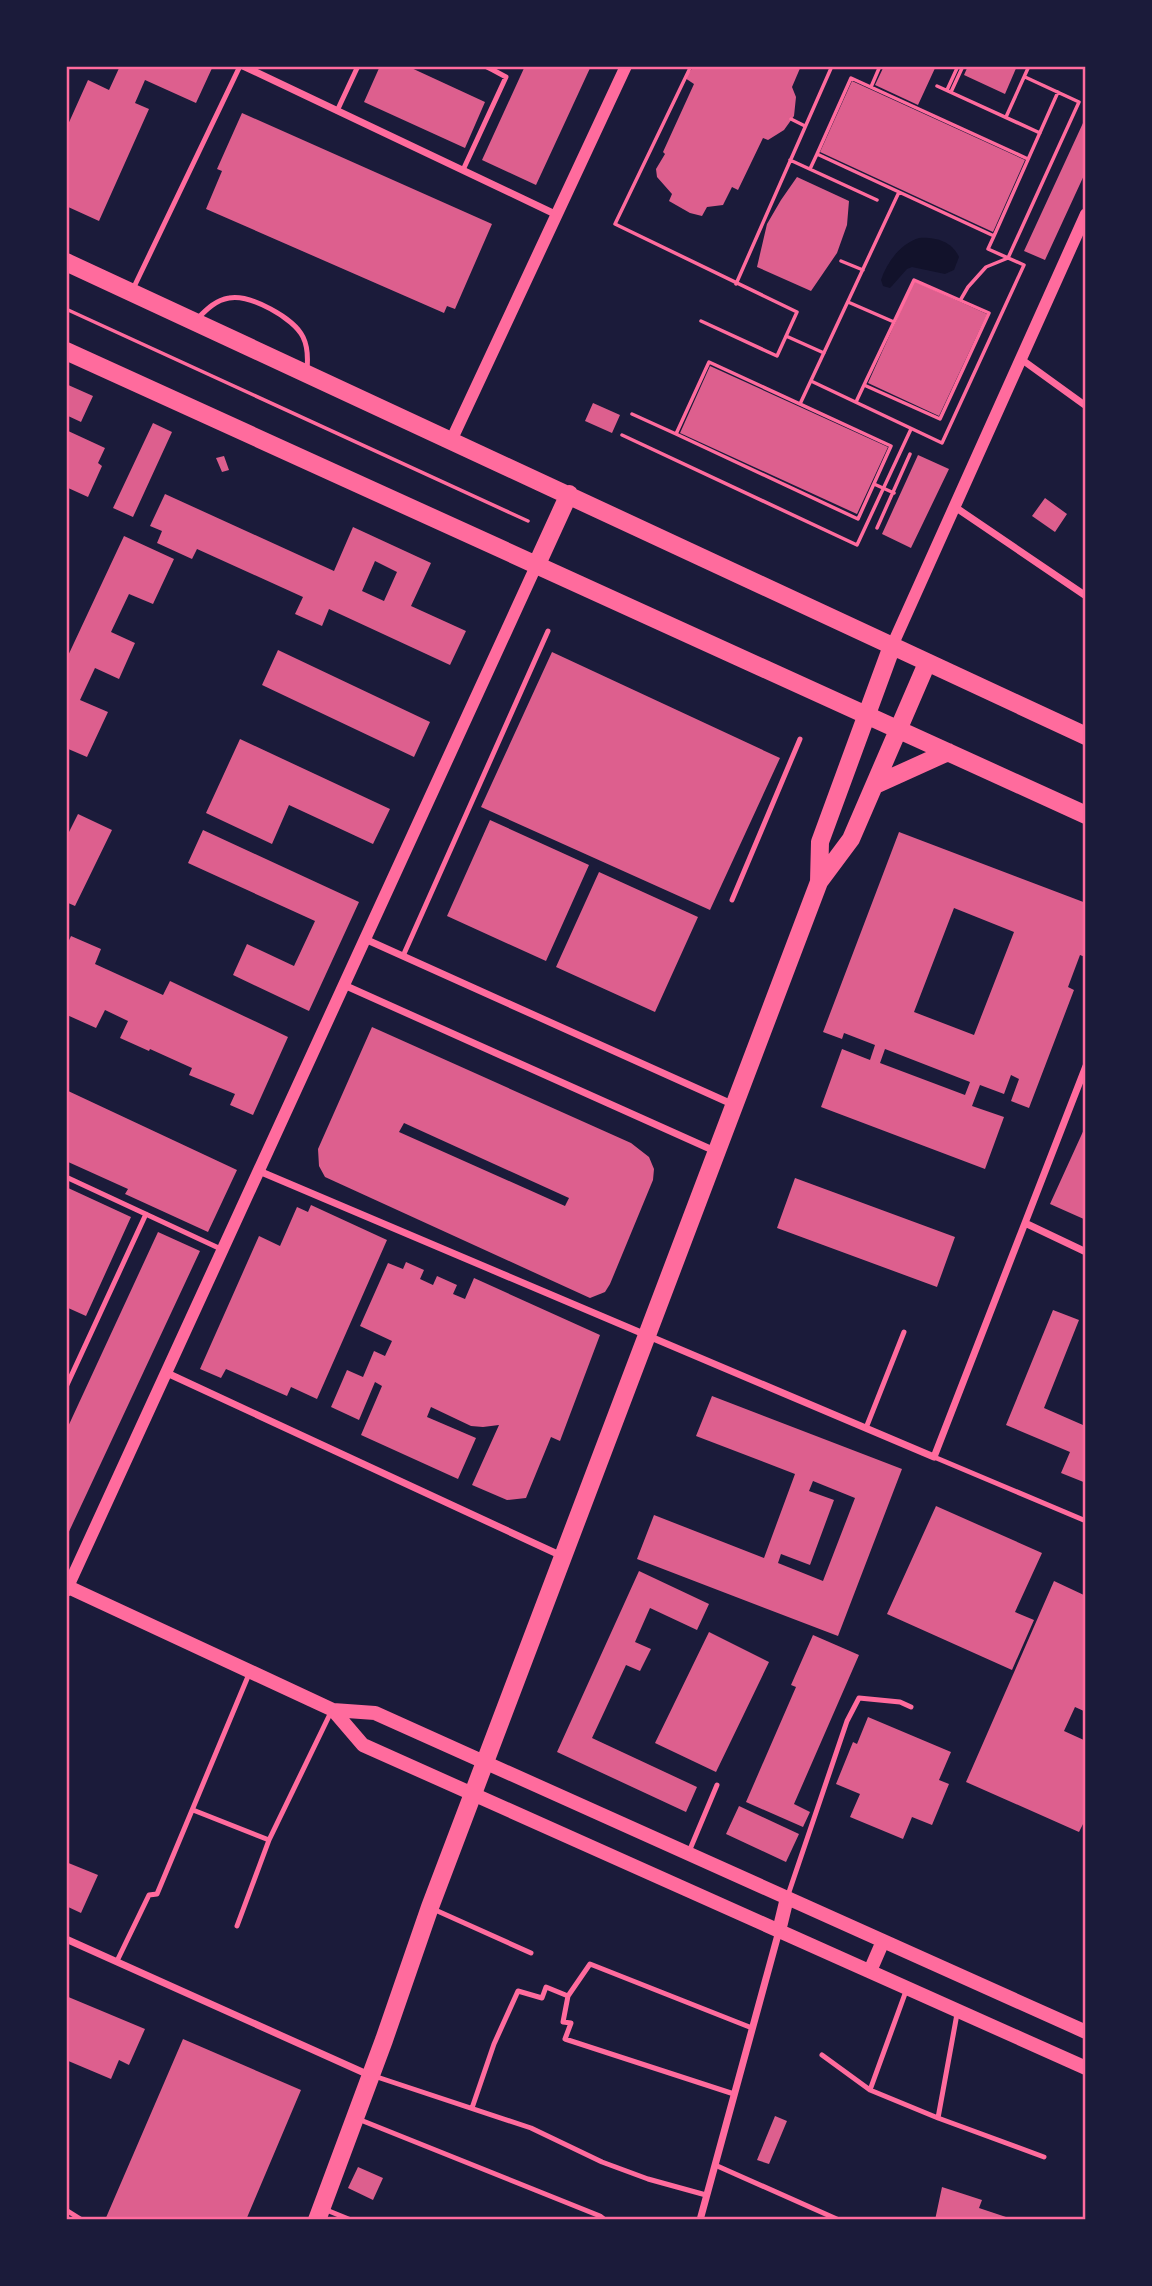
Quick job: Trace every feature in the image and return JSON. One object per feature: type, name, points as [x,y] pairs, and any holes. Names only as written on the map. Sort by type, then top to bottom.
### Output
[{"type":"main road","points":[[66,262],[1086,736]]},
{"type":"main road","points":[[66,351],[1086,815]]},
{"type":"main road","points":[[537,564],[569,494]]},
{"type":"main road","points":[[819,882],[820,842],[892,646]]},
{"type":"main road","points":[[319,2214],[430,1908],[819,882],[851,839],[928,663]]},
{"type":"main road","points":[[875,785],[948,752]]},
{"type":"main road","points":[[67,1588],[333,1710],[375,1713],[1086,2032]]},
{"type":"main road","points":[[333,1710],[363,1745],[1086,2068]]},
{"type":"main road","points":[[779,1931],[787,1898]]},
{"type":"main road","points":[[870,1971],[883,1941]]},
{"type":"street","points":[[242,66],[557,215]]},
{"type":"street","points":[[451,441],[626,66]]},
{"type":"street","points":[[892,646],[1086,214]]},
{"type":"street","points":[[1021,359],[1086,406]]},
{"type":"street","points":[[955,506],[1086,596]]},
{"type":"street","points":[[67,1588],[537,564]]},
{"type":"street","points":[[365,939],[735,1106]]},
{"type":"street","points":[[344,985],[717,1152]]},
{"type":"street","points":[[259,1171],[934,1457],[1086,1066]]},
{"type":"street","points":[[1025,1223],[1086,1252]]},
{"type":"street","points":[[167,1373],[564,1557]]},
{"type":"street","points":[[700,2220],[779,1931]]},
{"type":"street","points":[[66,1939],[370,2075]]},
{"type":"lane","points":[[132,292],[242,66]]},
{"type":"lane","points":[[337,111],[358,66]]},
{"type":"lane","points":[[463,170],[506,76],[485,66]]},
{"type":"lane","points":[[194,322],[215,303],[231,298],[251,300],[289,319],[303,336],[308,354],[307,376]]},
{"type":"lane","points":[[403,956],[548,631]]},
{"type":"lane","points":[[732,900],[800,739]]},
{"type":"lane","points":[[66,1177],[223,1250]]},
{"type":"lane","points":[[67,1386],[146,1214]]},
{"type":"lane","points":[[866,1428],[904,1332]]},
{"type":"lane","points":[[934,1457],[1086,1521]]},
{"type":"lane","points":[[117,1961],[149,1895],[158,1894],[250,1672]]},
{"type":"lane","points":[[787,1898],[847,1721],[859,1698],[900,1702],[911,1707]]},
{"type":"lane","points":[[237,1926],[269,1840],[333,1710]]},
{"type":"lane","points":[[688,1853],[717,1785]]},
{"type":"lane","points":[[193,1810],[269,1840]]},
{"type":"lane","points":[[430,1908],[531,1953]]},
{"type":"lane","points":[[734,2094],[565,2039],[571,2022],[562,2022],[568,1996],[590,1964],[752,2028]]},
{"type":"lane","points":[[472,2108],[494,2044],[518,1991],[542,1998],[546,1987],[568,1996]]},
{"type":"lane","points":[[870,2090],[907,1988]]},
{"type":"lane","points":[[938,2118],[957,2011]]},
{"type":"lane","points":[[822,2056],[870,2090],[1044,2157]]},
{"type":"lane","points":[[370,2075],[531,2128],[602,2162],[648,2179],[706,2195]]},
{"type":"lane","points":[[355,2118],[601,2218]]},
{"type":"lane","points":[[715,2165],[839,2220]]},
{"type":"lane","points":[[66,2210],[82,2220]]},
{"type":"lane","points":[[319,2214],[351,2220]]},
{"type":"path","points":[[691,66],[615,224],[797,312],[777,356],[701,321]]},
{"type":"path","points":[[736,284],[832,66]]},
{"type":"path","points":[[871,87],[880,66]]},
{"type":"path","points":[[949,91],[960,66]]},
{"type":"path","points":[[1006,117],[1030,66]]},
{"type":"path","points":[[961,300],[968,287],[986,267],[1008,258],[1079,102],[1025,77]]},
{"type":"path","points":[[810,169],[851,78],[1028,159]]},
{"type":"path","points":[[937,86],[1040,133]]},
{"type":"path","points":[[811,381],[942,443],[1024,265],[988,249],[1058,92]]},
{"type":"path","points":[[791,119],[806,126]]},
{"type":"path","points":[[817,154],[994,236]]},
{"type":"path","points":[[790,160],[877,200]]},
{"type":"path","points":[[800,404],[899,192]]},
{"type":"path","points":[[841,261],[863,270]]},
{"type":"path","points":[[856,402],[864,385],[894,323],[914,280],[989,313],[940,419],[864,385]]},
{"type":"path","points":[[848,302],[894,323]]},
{"type":"path","points":[[66,309],[528,521]]},
{"type":"path","points":[[786,336],[824,353]]},
{"type":"path","points":[[632,414],[858,519],[891,446],[709,362],[676,434]]},
{"type":"path","points":[[622,435],[857,545],[911,428]]},
{"type":"path","points":[[877,528],[910,454]]},
{"type":"path","points":[[874,484],[894,493]]},
{"type":"shaded area","points":[[919,238],[937,239],[952,247],[959,257],[954,270],[945,274],[912,267],[890,288],[883,286],[881,280],[891,260],[900,249]]},
{"type":"building","points":[[120,66],[213,66],[196,103],[145,80],[135,103],[149,109],[99,221],[66,206],[66,129],[88,80],[109,90]]},
{"type":"building","points":[[380,66],[407,66],[485,102],[465,148],[364,102]]},
{"type":"building","points":[[525,66],[591,66],[536,185],[482,160]]},
{"type":"building","points":[[694,66],[801,66],[792,87],[796,97],[794,116],[784,130],[768,140],[763,138],[738,190],[732,187],[723,205],[707,207],[702,216],[690,213],[669,201],[672,194],[657,177],[656,169],[694,84],[685,78]]},
{"type":"building","points":[[884,66],[936,66],[918,105],[875,85]]},
{"type":"building","points":[[968,66],[1017,66],[1005,94],[964,75]]},
{"type":"building","points":[[852,81],[1025,160],[993,232],[820,152]]},
{"type":"building","points":[[242,113],[492,224],[455,309],[447,306],[444,313],[206,209],[222,171],[217,169]]},
{"type":"building","points":[[1083,123],[1086,124],[1086,171],[1045,260],[1024,251]]},
{"type":"building","points":[[797,177],[849,201],[847,225],[837,253],[811,291],[757,267],[767,224]]},
{"type":"building","points":[[914,281],[987,314],[939,416],[868,383]]},
{"type":"building","points":[[710,366],[888,447],[857,514],[680,433]]},
{"type":"building","points":[[66,384],[93,396],[81,422],[66,415]]},
{"type":"building","points":[[593,403],[620,415],[612,433],[585,421]]},
{"type":"building","points":[[153,423],[172,432],[133,517],[113,508]]},
{"type":"building","points":[[66,430],[105,448],[98,463],[102,466],[88,497],[66,487]]},
{"type":"building","points":[[918,455],[949,469],[911,548],[882,534]]},
{"type":"building","points":[[224,456],[229,470],[222,472],[216,458]]},
{"type":"building","points":[[165,494],[334,571],[353,527],[431,563],[411,606],[466,631],[450,665],[329,609],[322,626],[295,614],[303,597],[197,549],[192,559],[157,543],[162,531],[150,526]],"holes":[[[375,561],[397,572],[384,601],[362,591]]]},
{"type":"building","points":[[1045,498],[1067,514],[1055,532],[1032,516]]},
{"type":"building","points":[[124,536],[174,559],[153,604],[129,594],[111,632],[135,643],[119,679],[95,668],[80,700],[108,712],[87,757],[66,748],[66,660]]},
{"type":"building","points":[[278,650],[430,722],[414,757],[262,685]]},
{"type":"building","points":[[552,652],[780,758],[710,910],[481,807]]},
{"type":"building","points":[[240,739],[390,809],[373,844],[289,805],[272,844],[206,813]]},
{"type":"building","points":[[78,814],[112,830],[75,906],[66,902],[66,838]]},
{"type":"building","points":[[490,820],[589,865],[546,961],[447,916]]},
{"type":"building","points":[[203,830],[359,902],[309,1011],[233,975],[247,944],[294,966],[315,921],[188,863]]},
{"type":"building","points":[[899,832],[1086,903],[1086,955],[1080,955],[1068,987],[1074,990],[1029,1108],[1011,1101],[1019,1079],[1011,1075],[1004,1094],[980,1085],[972,1106],[1004,1117],[985,1169],[821,1107],[842,1049],[870,1060],[875,1045],[844,1033],[842,1039],[823,1032]],"holes":[[[954,908],[1014,932],[974,1035],[914,1012]],[[885,1049],[970,1082],[965,1095],[880,1063]]]},
{"type":"building","points":[[599,872],[698,917],[655,1012],[556,967]]},
{"type":"building","points":[[71,936],[101,949],[95,964],[163,995],[170,981],[288,1037],[253,1115],[230,1105],[235,1094],[189,1075],[192,1068],[120,1038],[128,1021],[105,1010],[96,1028],[67,1015],[66,947]]},
{"type":"building","points":[[372,1027],[631,1143],[649,1157],[654,1169],[653,1180],[610,1284],[605,1292],[590,1298],[325,1177],[319,1166],[318,1149]],"holes":[[[404,1123],[569,1198],[565,1206],[399,1132]]]},
{"type":"building","points":[[66,1090],[237,1170],[208,1232],[125,1194],[128,1189],[66,1161]]},
{"type":"building","points":[[1086,1125],[1086,1220],[1050,1204]]},
{"type":"building","points":[[795,1178],[955,1237],[937,1287],[777,1228]]},
{"type":"building","points":[[66,1187],[131,1217],[86,1316],[66,1307]]},
{"type":"building","points":[[311,1205],[387,1240],[317,1399],[291,1387],[287,1396],[226,1369],[221,1378],[200,1369],[259,1236],[280,1246],[297,1207],[308,1212]]},
{"type":"building","points":[[158,1232],[200,1251],[66,1538],[66,1431]]},
{"type":"building","points":[[406,1262],[424,1270],[420,1279],[433,1285],[437,1276],[457,1285],[453,1294],[465,1299],[474,1278],[600,1335],[560,1441],[551,1437],[526,1498],[507,1500],[472,1485],[499,1425],[471,1426],[431,1407],[427,1417],[476,1438],[458,1479],[361,1435],[382,1386],[375,1382],[359,1420],[331,1407],[347,1370],[363,1377],[374,1351],[385,1356],[392,1341],[360,1326],[388,1263],[403,1269]]},
{"type":"building","points":[[1053,1310],[1079,1320],[1044,1408],[1083,1425],[1086,1419],[1086,1483],[1061,1473],[1070,1452],[1006,1425]]},
{"type":"building","points":[[712,1396],[902,1469],[838,1636],[637,1559],[654,1515],[764,1558],[795,1474],[696,1436]],"holes":[[[813,1481],[855,1498],[823,1581],[778,1563],[781,1554],[810,1565],[834,1500],[809,1491]]]},
{"type":"building","points":[[936,1506],[1042,1553],[1015,1612],[1034,1620],[1012,1670],[887,1614]]},
{"type":"building","points":[[639,1571],[709,1604],[697,1630],[650,1608],[635,1642],[651,1649],[640,1671],[626,1665],[592,1738],[697,1787],[686,1812],[557,1752]]},
{"type":"building","points":[[1054,1581],[1086,1596],[1086,1712],[1075,1707],[1064,1731],[1086,1741],[1086,1818],[1079,1832],[966,1782]]},
{"type":"building","points":[[709,1632],[769,1662],[716,1772],[655,1743]]},
{"type":"building","points":[[813,1635],[859,1655],[794,1804],[810,1812],[803,1827],[746,1802],[796,1687],[791,1685]]},
{"type":"building","points":[[868,1717],[951,1752],[939,1780],[949,1784],[932,1825],[912,1817],[903,1839],[850,1817],[860,1794],[836,1784],[853,1742],[857,1744]]},
{"type":"building","points":[[739,1806],[799,1834],[786,1862],[726,1834]]},
{"type":"building","points":[[66,1862],[98,1875],[81,1913],[66,1906]]},
{"type":"building","points":[[66,1996],[145,2029],[129,2065],[119,2060],[111,2079],[66,2060]]},
{"type":"building","points":[[183,2039],[301,2090],[246,2220],[105,2220]]},
{"type":"building","points":[[775,2116],[787,2121],[769,2164],[757,2160]]},
{"type":"building","points":[[358,2167],[383,2178],[373,2200],[348,2188]]},
{"type":"building","points":[[942,2187],[982,2200],[979,2208],[1015,2220],[935,2220]]}]
